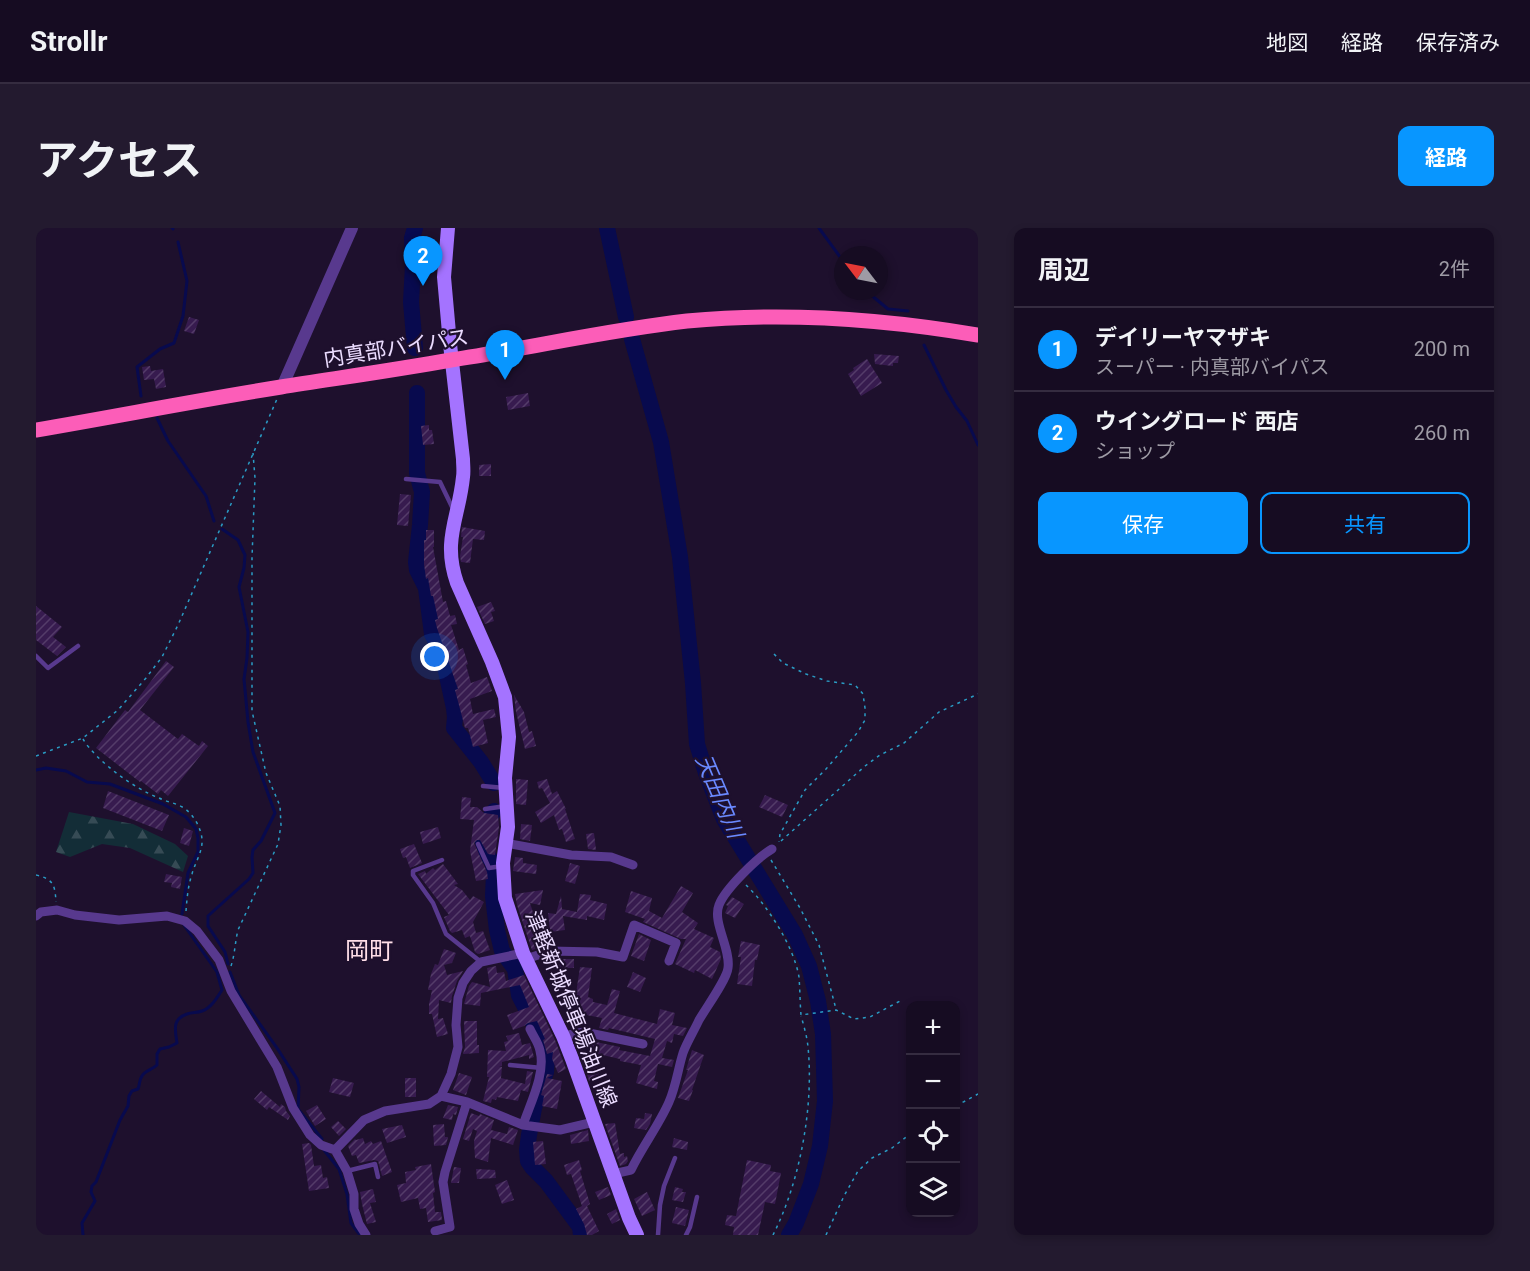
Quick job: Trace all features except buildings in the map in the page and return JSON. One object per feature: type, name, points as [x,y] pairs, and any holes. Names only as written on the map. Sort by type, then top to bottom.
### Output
[{"type":"highway","name":"内真部バイパス","points":[[36,430],[627,329],[689,321],[738,318],[877,321],[978,335]]},
{"type":"main road","name":"津軽新城停車場油川線","points":[[448,228],[444,276],[463,459],[463,478],[451,542],[453,569],[505,697],[509,738],[505,778],[508,827],[506,843],[497,867],[525,956],[563,1036],[637,1235]]},
{"type":"street","points":[[282,387],[352,228]]},
{"type":"street","points":[[506,843],[571,855],[611,857],[633,865]]},
{"type":"street","points":[[613,1174],[631,1170],[668,1103],[683,1053],[728,969],[728,955],[722,935],[718,906],[741,876],[767,852]]},
{"type":"street","points":[[36,916],[41,912],[57,910],[75,915],[119,920],[167,916],[185,921],[197,931],[219,960],[231,992],[277,1067],[293,1108],[310,1135],[321,1145],[335,1150],[347,1171],[354,1194],[354,1209],[366,1235]]},
{"type":"street","points":[[335,1150],[364,1120],[385,1111],[429,1104],[441,1096],[458,1047],[456,1025],[458,998],[463,983],[481,962],[505,956],[525,956],[550,951],[597,952],[623,957],[634,926],[676,943],[669,961]]},
{"type":"street","points":[[529,1126],[542,1068],[540,1048],[530,1029]]},
{"type":"street","points":[[563,1036],[584,1032],[643,1044]]},
{"type":"street","points":[[441,1096],[467,1102],[529,1126],[560,1130],[594,1122]]},
{"type":"street","points":[[435,1231],[450,1227],[443,1182],[467,1102]]},
{"type":"lane","points":[[406,479],[440,482],[455,514]]},
{"type":"lane","points":[[36,656],[48,668],[78,646]]},
{"type":"lane","points":[[483,786],[506,789]]},
{"type":"lane","points":[[485,809],[507,806]]},
{"type":"lane","points":[[478,844],[489,868],[497,867]]},
{"type":"lane","points":[[442,860],[413,871],[413,875],[433,903],[446,934],[481,962]]},
{"type":"lane","points":[[510,1065],[542,1068]]},
{"type":"lane","points":[[658,1235],[664,1186],[675,1158]]},
{"type":"lane","points":[[347,1171],[375,1164],[378,1177]]},
{"type":"lane","points":[[686,1235],[697,1197]]},
{"type":"path","points":[[36,756],[83,738],[118,710],[162,657],[282,387]]},
{"type":"path","points":[[224,975],[233,962],[238,930],[278,844],[281,825],[280,806],[266,773],[252,711],[252,558],[255,478],[253,453]]},
{"type":"path","points":[[774,654],[783,663],[806,674],[827,681],[855,686],[863,694],[865,708],[865,720],[858,732],[805,790],[780,834],[779,843],[865,766],[880,755],[904,743],[939,712],[978,694]]},
{"type":"path","points":[[83,738],[88,747],[118,774],[159,798],[174,802],[186,809],[195,820],[203,841],[188,888],[185,921]]},
{"type":"path","points":[[767,852],[819,945],[836,1010]]},
{"type":"path","points":[[36,875],[46,879],[54,886],[57,910]]},
{"type":"path","points":[[741,876],[777,924],[792,956],[799,976],[801,1015],[808,1046],[806,1126],[790,1194],[782,1219],[773,1235]]},
{"type":"path","points":[[801,1015],[836,1010],[854,1019],[870,1017],[900,1001]]},
{"type":"path","points":[[960,1104],[977,1094],[978,1101]]},
{"type":"path","points":[[826,1235],[858,1171],[872,1158],[906,1137]]},
{"type":"green space","points":[[69,812],[133,824],[175,844],[188,856],[183,872],[130,848],[102,844],[70,857],[56,852]]},
{"type":"waterway","name":"天田内川","points":[[415,228],[412,238],[411,302],[415,348]]},
{"type":"waterway","name":"天田内川","points":[[607,228],[626,317]]},
{"type":"waterway","points":[[819,228],[834,249]]},
{"type":"waterway","points":[[141,396],[137,367],[160,349],[174,343],[183,316],[187,281],[178,242]]},
{"type":"waterway","points":[[877,300],[888,309],[908,311]]},
{"type":"waterway","name":"天田内川","points":[[632,339],[661,442],[680,557],[697,744],[724,819],[795,935],[809,966],[818,1001],[823,1034],[825,1101],[820,1146],[811,1184],[789,1235]]},
{"type":"waterway","points":[[924,345],[946,390],[967,421],[978,445]]},
{"type":"waterway","name":"天田内川","points":[[417,393],[417,473],[422,492],[417,570],[426,588],[432,634],[442,653],[454,708],[454,728],[481,762],[494,783]]},
{"type":"waterway","points":[[157,418],[168,441],[206,496],[214,521]]},
{"type":"waterway","points":[[222,529],[238,540],[245,555],[239,587],[248,632],[244,679],[248,722],[253,752],[275,813],[261,841],[253,850],[253,873],[208,916],[208,926],[225,952],[228,964]]},
{"type":"waterway","points":[[36,770],[46,768],[66,771],[87,782],[110,784],[163,804],[186,817],[196,829],[198,852],[188,873],[182,914]]},
{"type":"waterway","name":"天田内川","points":[[494,811],[487,822],[483,842],[493,863],[493,896],[497,930],[502,951],[515,969],[519,995],[545,1046],[547,1059],[546,1072],[534,1108],[527,1150],[528,1161],[580,1227],[581,1235]]},
{"type":"waterway","points":[[83,1235],[82,1223],[95,1201],[91,1192],[92,1186],[96,1182],[120,1120],[128,1106],[129,1096],[132,1091],[138,1089],[143,1074],[157,1065],[157,1054],[160,1049],[177,1043],[176,1026],[179,1019],[187,1014],[208,1008],[222,990],[217,972],[184,925]]},
{"type":"waterway","points":[[230,972],[239,995],[297,1079],[298,1109],[322,1139]]},
{"type":"waterway","points":[[324,1150],[339,1169],[347,1194],[351,1223],[360,1235]]},
{"type":"place","name":"ウイングロード 西店","points":[[423,286]]},
{"type":"place","name":"デイリーヤマザキ","points":[[505,380]]},
{"type":"district","name":"岡町","points":[[369,951]]}]
